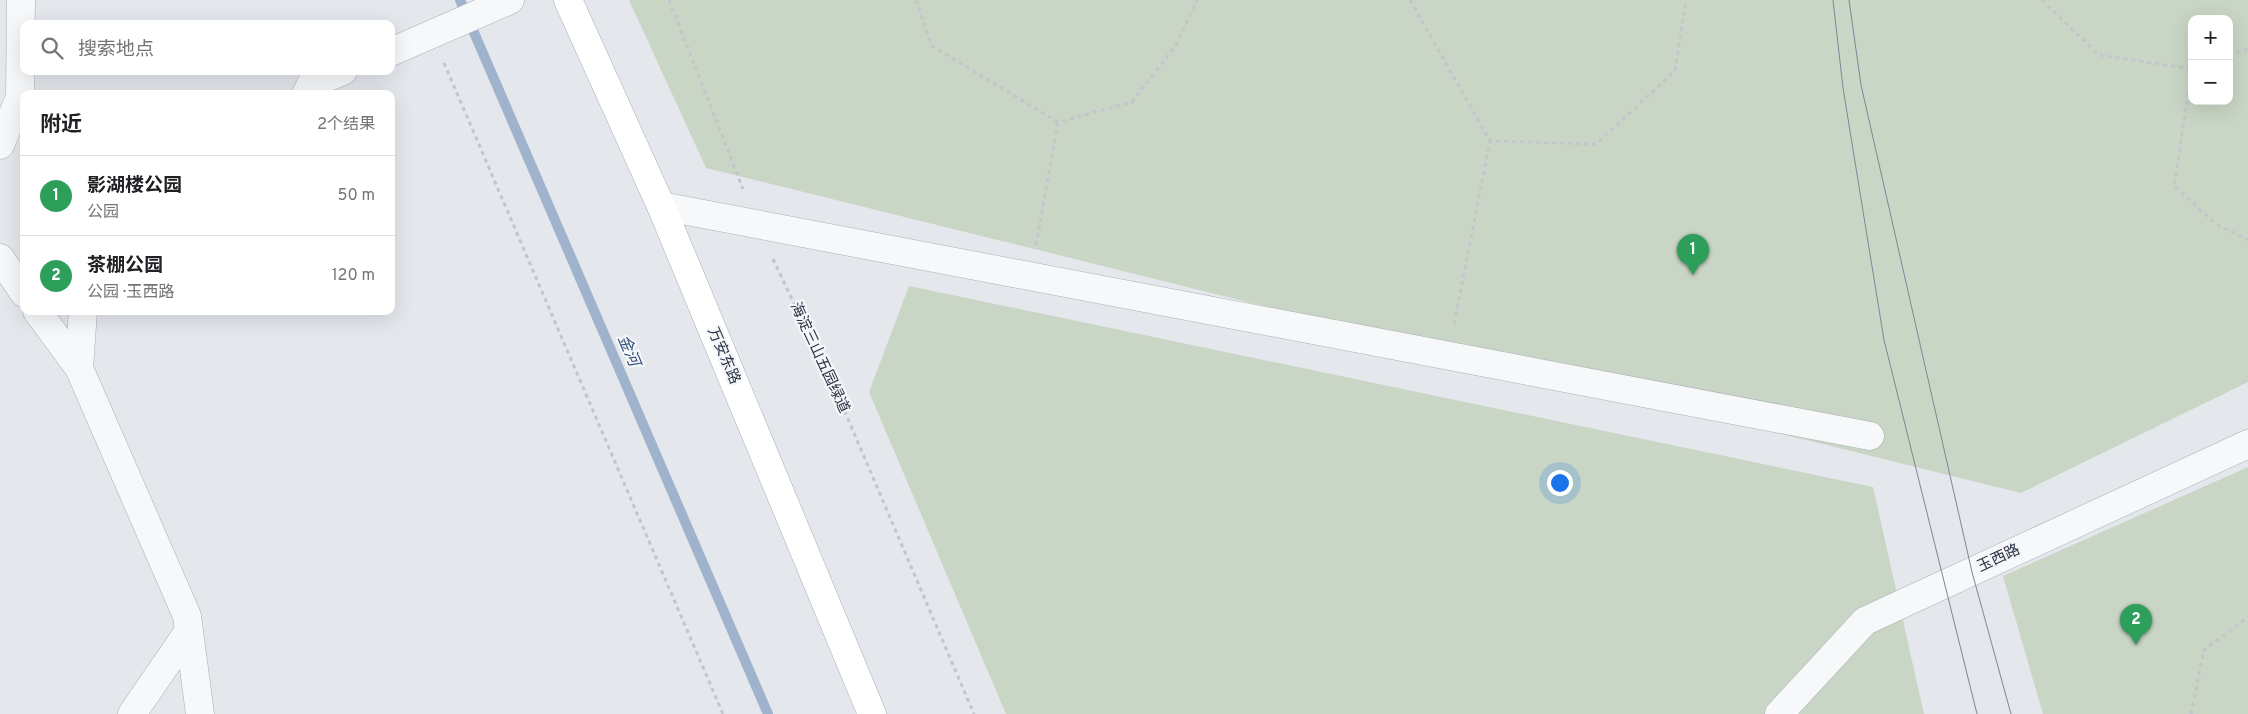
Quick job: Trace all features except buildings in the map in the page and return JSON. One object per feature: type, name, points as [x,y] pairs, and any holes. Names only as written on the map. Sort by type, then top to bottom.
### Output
[{"type":"street","points":[[21,0],[21,20]]},
{"type":"street","name":"万安东路","points":[[568,0],[661,206],[872,714]]},
{"type":"street","points":[[395,50],[504,3]]},
{"type":"street","points":[[22,75],[22,90]]},
{"type":"street","points":[[308,90],[311,84],[333,75]]},
{"type":"street","points":[[0,145],[20,103]]},
{"type":"street","points":[[661,206],[1870,436]]},
{"type":"street","points":[[0,258],[20,287]]},
{"type":"street","points":[[40,315],[79,368],[187,616],[200,714]]},
{"type":"street","points":[[79,368],[84,315]]},
{"type":"street","name":"玉西路","points":[[1780,714],[1865,621],[2248,444]]},
{"type":"street","points":[[132,714],[189,631]]},
{"type":"path","name":"海淀三山五园绿道","points":[[669,0],[757,224],[845,412],[974,714]]},
{"type":"path","points":[[916,0],[932,46],[1058,122],[1132,102],[1176,45],[1197,0]]},
{"type":"path","points":[[1410,0],[1490,141],[1448,356]]},
{"type":"path","points":[[1490,141],[1596,144],[1675,71],[1686,0]]},
{"type":"path","points":[[2042,0],[2099,55],[2188,68]]},
{"type":"path","points":[[426,37],[722,714]]},
{"type":"path","points":[[2233,55],[2248,49]]},
{"type":"path","points":[[2188,95],[2174,186],[2216,224],[2248,240]]},
{"type":"path","points":[[1030,276],[1058,122]]},
{"type":"path","points":[[2191,714],[2204,650],[2248,617]]},
{"type":"green space","points":[[629,0],[2248,0],[2248,382],[2021,493],[706,168]]},
{"type":"green space","points":[[909,286],[1873,487],[1924,714],[1006,714],[869,392]]},
{"type":"green space","points":[[2248,467],[2248,714],[2043,714],[2003,576]]},
{"type":"waterway","name":"金河","points":[[460,0],[768,714]]},
{"type":"tram line","points":[[1833,0],[1843,88],[1884,340],[1977,714]]},
{"type":"tram line","points":[[1849,0],[1861,85],[1972,572],[2011,714]]},
{"type":"place","name":"影湖楼公园","points":[[1693,275]]},
{"type":"place","name":"茶棚公园","points":[[2136,645]]}]
